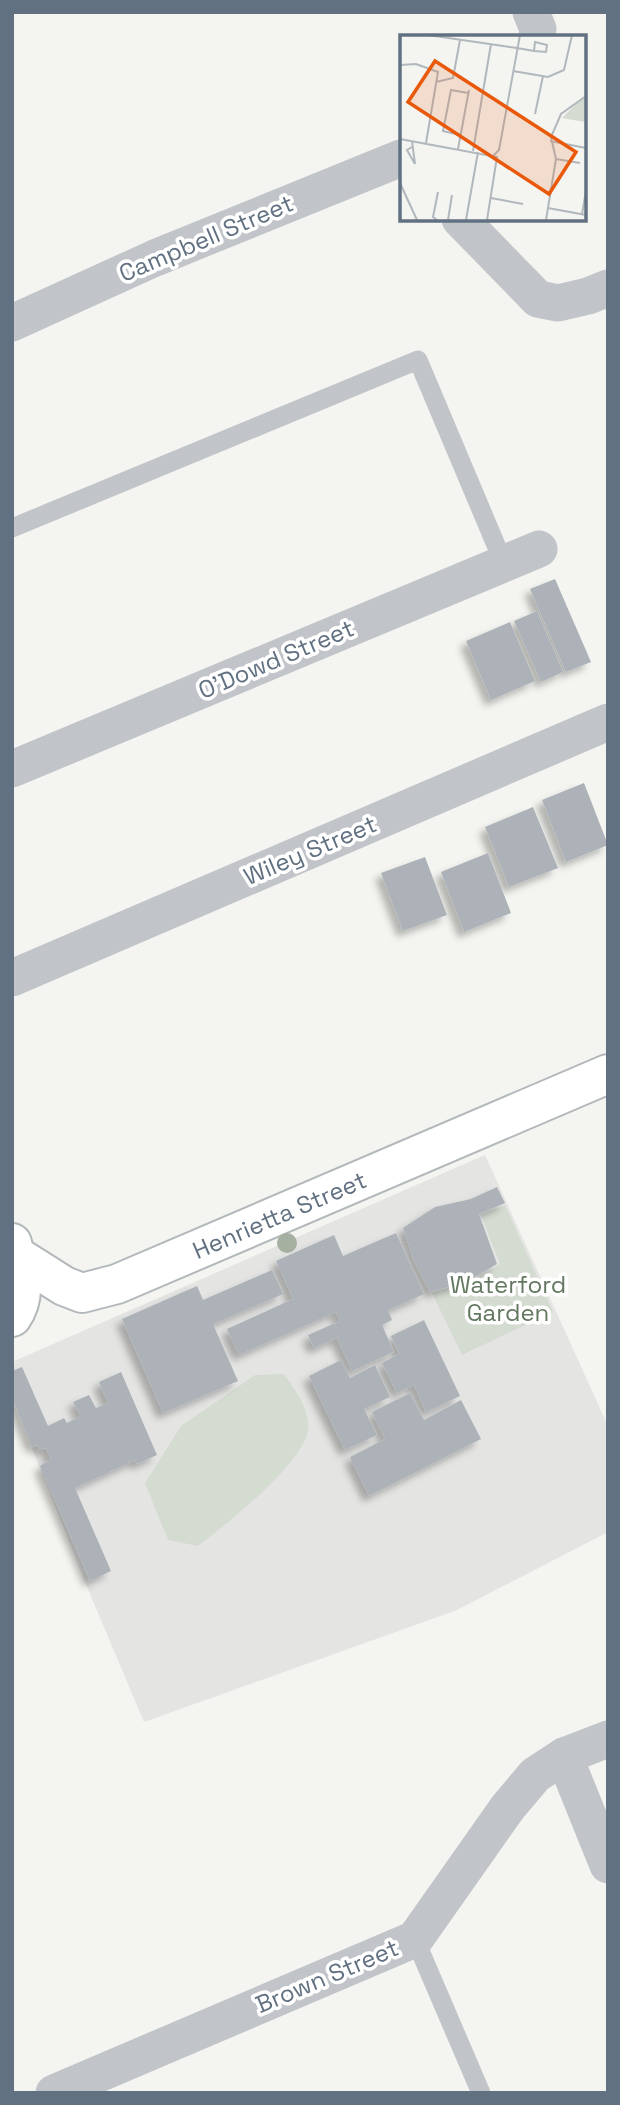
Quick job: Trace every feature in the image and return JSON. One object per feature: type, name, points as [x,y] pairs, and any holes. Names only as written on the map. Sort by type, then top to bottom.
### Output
[{"type":"street","points":[[531,12],[538,29],[537,35]]},
{"type":"street","name":"Campbell Street","points":[[12,323],[155,258],[400,158]]},
{"type":"street","points":[[461,220],[538,299],[558,303],[608,288]]},
{"type":"street","name":"O'Dowd Street","points":[[12,769],[539,549]]},
{"type":"street","name":"Wiley Street","points":[[12,978],[608,722]]},
{"type":"street","name":"Henrietta Street","points":[[14,1249],[64,1286],[82,1293],[117,1284],[608,1074]]},
{"type":"street","name":"Henrietta Street","points":[[12,1317],[21,1304],[21,1280],[14,1249]]},
{"type":"street","name":"Brown Street","points":[[54,2093],[415,1939],[508,1807],[536,1775],[565,1756],[608,1739]]},
{"type":"street","points":[[565,1756],[608,1865]]},
{"type":"lane","points":[[12,528],[418,360],[504,564]]},
{"type":"lane","points":[[415,1939],[481,2093]]},
{"type":"shaded area","points":[[485,1155],[608,1426],[608,1532],[457,1610],[144,1722],[12,1398],[12,1362]]},
{"type":"green space","name":"Waterford Garden","points":[[505,1205],[553,1312],[462,1355],[432,1293],[466,1284],[500,1264],[481,1215]]},
{"type":"green space","points":[[284,1374],[300,1399],[308,1420],[304,1442],[294,1458],[262,1492],[198,1546],[168,1540],[145,1483],[181,1426],[255,1375]]},
{"type":"building","points":[[555,579],[591,662],[566,672],[530,589]]},
{"type":"building","points":[[537,611],[563,672],[541,682],[514,621]]},
{"type":"building","points":[[510,622],[535,681],[491,700],[466,641]]},
{"type":"building","points":[[584,783],[608,845],[566,862],[542,800]]},
{"type":"building","points":[[533,807],[558,868],[509,887],[485,827]]},
{"type":"building","points":[[488,853],[511,913],[464,932],[441,872]]},
{"type":"building","points":[[425,857],[447,915],[403,931],[381,873]]},
{"type":"building","points":[[497,1187],[505,1203],[479,1214],[497,1264],[466,1282],[430,1292],[414,1261],[403,1228],[435,1207],[471,1199]]},
{"type":"building","points":[[396,1233],[424,1294],[388,1310],[392,1320],[382,1325],[394,1352],[352,1371],[337,1338],[314,1348],[308,1335],[340,1321],[336,1312],[239,1355],[227,1329],[293,1299],[276,1261],[334,1235],[343,1256]]},
{"type":"building","points":[[272,1270],[283,1294],[213,1324],[238,1381],[163,1413],[122,1319],[197,1286],[203,1300]]},
{"type":"building","points":[[424,1320],[460,1396],[426,1412],[414,1385],[397,1393],[382,1363],[399,1354],[391,1336]]},
{"type":"building","points":[[341,1360],[350,1378],[375,1365],[390,1397],[364,1409],[377,1435],[345,1450],[309,1376]]},
{"type":"building","points":[[22,1367],[48,1426],[64,1418],[67,1423],[81,1416],[73,1402],[89,1395],[96,1408],[108,1403],[99,1382],[121,1372],[157,1455],[137,1464],[135,1460],[75,1488],[111,1571],[90,1581],[40,1466],[51,1459],[46,1448],[40,1450],[37,1445],[32,1447],[12,1398],[12,1371]]},
{"type":"building","points":[[410,1393],[424,1420],[461,1400],[481,1439],[369,1496],[350,1457],[385,1439],[372,1412]]}]
